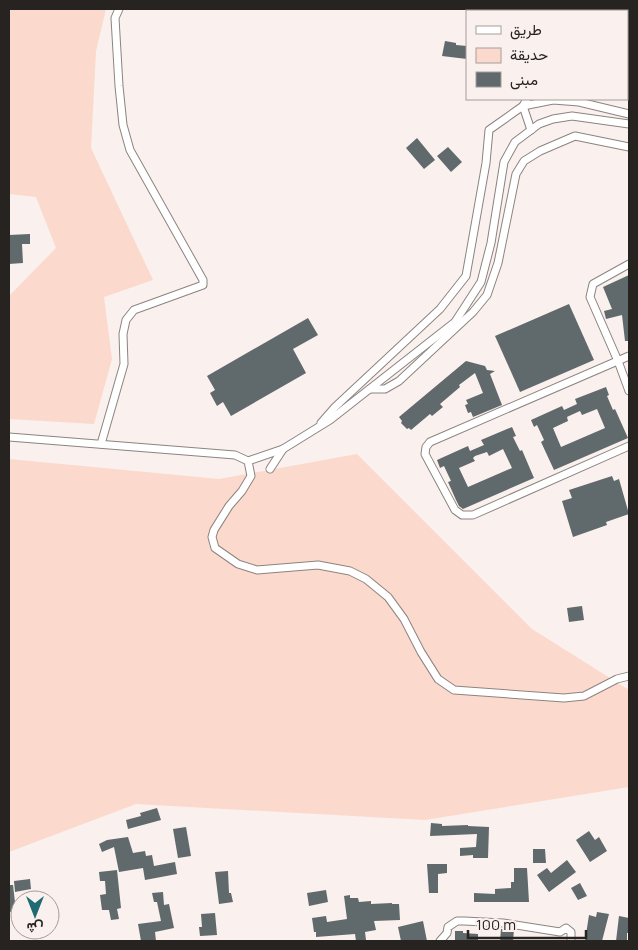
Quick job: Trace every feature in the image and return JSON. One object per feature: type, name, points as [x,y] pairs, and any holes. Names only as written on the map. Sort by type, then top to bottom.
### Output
[{"type":"street","points":[[101,444],[124,364],[123,334],[126,320],[134,310],[196,289],[203,285],[204,280],[130,150],[123,125],[119,86],[116,18],[119,9]]},
{"type":"street","points":[[526,100],[523,106],[531,130]]},
{"type":"street","points":[[318,427],[335,406],[440,309],[466,276],[486,163],[489,130],[523,106],[553,100],[584,101],[629,114]]},
{"type":"street","points":[[248,462],[283,448],[330,420],[455,322],[481,282],[491,243],[504,162],[515,142],[538,124],[553,119],[572,116],[629,124]]},
{"type":"street","points":[[370,389],[385,389],[399,381],[473,312],[487,295],[498,263],[516,174],[524,161],[540,151],[575,136],[629,147]]},
{"type":"street","points":[[629,264],[593,284],[590,297],[618,361],[629,392]]},
{"type":"street","points":[[629,356],[430,442],[425,454],[455,510],[462,515],[473,515],[629,446]]},
{"type":"street","points":[[9,437],[163,451],[235,455],[248,462],[251,476],[242,492],[229,506],[214,530],[212,537],[214,548],[238,564],[256,570],[318,565],[350,571],[366,579],[388,597],[404,619],[421,652],[438,678],[454,690],[564,698],[584,696],[617,679],[629,676]]},
{"type":"street","points":[[270,469],[283,448]]},
{"type":"street","points":[[440,941],[447,933],[448,927],[457,921],[503,923],[560,932],[566,928],[571,932],[571,941]]},
{"type":"green space","points":[[9,9],[106,9],[96,51],[91,148],[153,280],[104,297],[112,359],[94,424],[9,419],[9,296],[56,248],[36,197],[9,194]]},
{"type":"green space","points":[[357,454],[532,629],[629,690],[629,787],[425,820],[136,804],[9,852],[9,459],[219,479]]},
{"type":"building","points":[[445,41],[466,46],[466,59],[442,56]]},
{"type":"building","points":[[417,138],[435,160],[424,169],[406,148]]},
{"type":"building","points":[[448,147],[462,162],[451,172],[437,156]]},
{"type":"building","points":[[30,234],[30,244],[22,244],[23,263],[9,264],[9,235]]},
{"type":"building","points":[[629,275],[629,341],[625,341],[622,315],[606,319],[604,311],[612,309],[603,287]]},
{"type":"building","points":[[569,304],[594,360],[520,392],[495,336]]},
{"type":"building","points":[[308,318],[318,335],[293,349],[306,373],[231,416],[223,402],[217,406],[210,393],[215,390],[207,376]]},
{"type":"building","points":[[466,361],[485,366],[487,370],[495,371],[490,374],[502,405],[473,417],[471,412],[468,413],[465,405],[468,404],[466,400],[483,393],[475,373],[459,385],[460,387],[440,404],[443,407],[432,416],[430,414],[411,430],[407,429],[401,423],[402,421],[399,417]]},
{"type":"building","points":[[606,387],[609,395],[607,396],[613,410],[615,409],[628,438],[554,470],[541,442],[544,440],[537,425],[534,427],[531,420],[562,406],[564,410],[577,404],[575,399]],"holes":[[[597,409],[605,428],[561,447],[553,428],[568,421],[567,417],[580,411],[582,415]]]},
{"type":"building","points":[[512,427],[516,436],[513,437],[520,451],[522,450],[534,478],[463,509],[459,506],[448,482],[451,481],[444,466],[440,468],[437,460],[468,446],[470,451],[484,445],[481,440]],"holes":[[[503,449],[512,468],[468,487],[459,468],[475,461],[473,458],[475,456],[487,452],[489,456]]]},
{"type":"building","points":[[612,476],[614,481],[619,479],[629,514],[606,522],[607,525],[573,537],[562,501],[572,498],[569,490]]},
{"type":"building","points":[[582,606],[584,620],[569,622],[567,608]]},
{"type":"building","points":[[157,808],[161,820],[128,829],[126,820],[141,816],[140,813]]},
{"type":"building","points":[[431,823],[442,824],[442,826],[468,825],[489,827],[488,858],[473,858],[473,855],[460,856],[460,848],[476,847],[477,834],[430,836]]},
{"type":"building","points":[[186,827],[191,856],[178,858],[173,829]]},
{"type":"building","points":[[589,831],[595,840],[599,837],[607,851],[590,862],[576,840]]},
{"type":"building","points":[[128,837],[133,853],[145,851],[146,856],[152,855],[154,866],[175,862],[177,874],[145,880],[143,868],[119,872],[114,847],[102,852],[99,844],[107,840]]},
{"type":"building","points":[[533,849],[545,849],[546,863],[533,863]]},
{"type":"building","points":[[567,860],[576,872],[549,892],[537,875],[547,868],[551,873]]},
{"type":"building","points":[[427,864],[447,864],[447,873],[438,874],[438,893],[429,893]]},
{"type":"building","points":[[514,868],[527,868],[529,902],[474,902],[474,893],[495,894],[495,889],[511,888],[511,882],[514,882]]},
{"type":"building","points":[[117,870],[121,908],[117,909],[119,919],[111,920],[109,910],[102,910],[100,895],[106,894],[105,881],[100,881],[99,872]]},
{"type":"building","points":[[228,871],[229,893],[231,893],[233,902],[219,904],[215,872]]},
{"type":"building","points":[[30,879],[31,889],[15,890],[14,881]]},
{"type":"building","points":[[580,883],[587,896],[578,900],[571,888]]},
{"type":"building","points":[[9,885],[13,885],[14,890],[10,890],[9,912]]},
{"type":"building","points":[[326,890],[328,902],[309,906],[307,893]]},
{"type":"building","points":[[163,892],[164,905],[169,904],[174,928],[155,932],[156,941],[141,941],[138,924],[161,921],[157,902],[154,902],[152,893]]},
{"type":"building","points":[[350,895],[350,898],[358,898],[359,902],[371,901],[371,904],[399,904],[400,920],[374,921],[376,930],[365,932],[366,940],[356,941],[355,934],[316,937],[312,918],[326,916],[327,922],[347,919],[344,896]]},
{"type":"building","points":[[597,912],[609,914],[602,941],[585,941],[589,915],[596,917]]},
{"type":"building","points":[[215,913],[217,935],[200,936],[199,927],[202,927],[201,914]]},
{"type":"building","points":[[619,916],[629,918],[627,941],[616,941]]},
{"type":"building","points":[[423,921],[427,941],[401,941],[398,927]]},
{"type":"building","points":[[501,929],[514,930],[513,941],[500,941]]},
{"type":"building","points":[[455,931],[478,934],[478,941],[455,941]]}]
